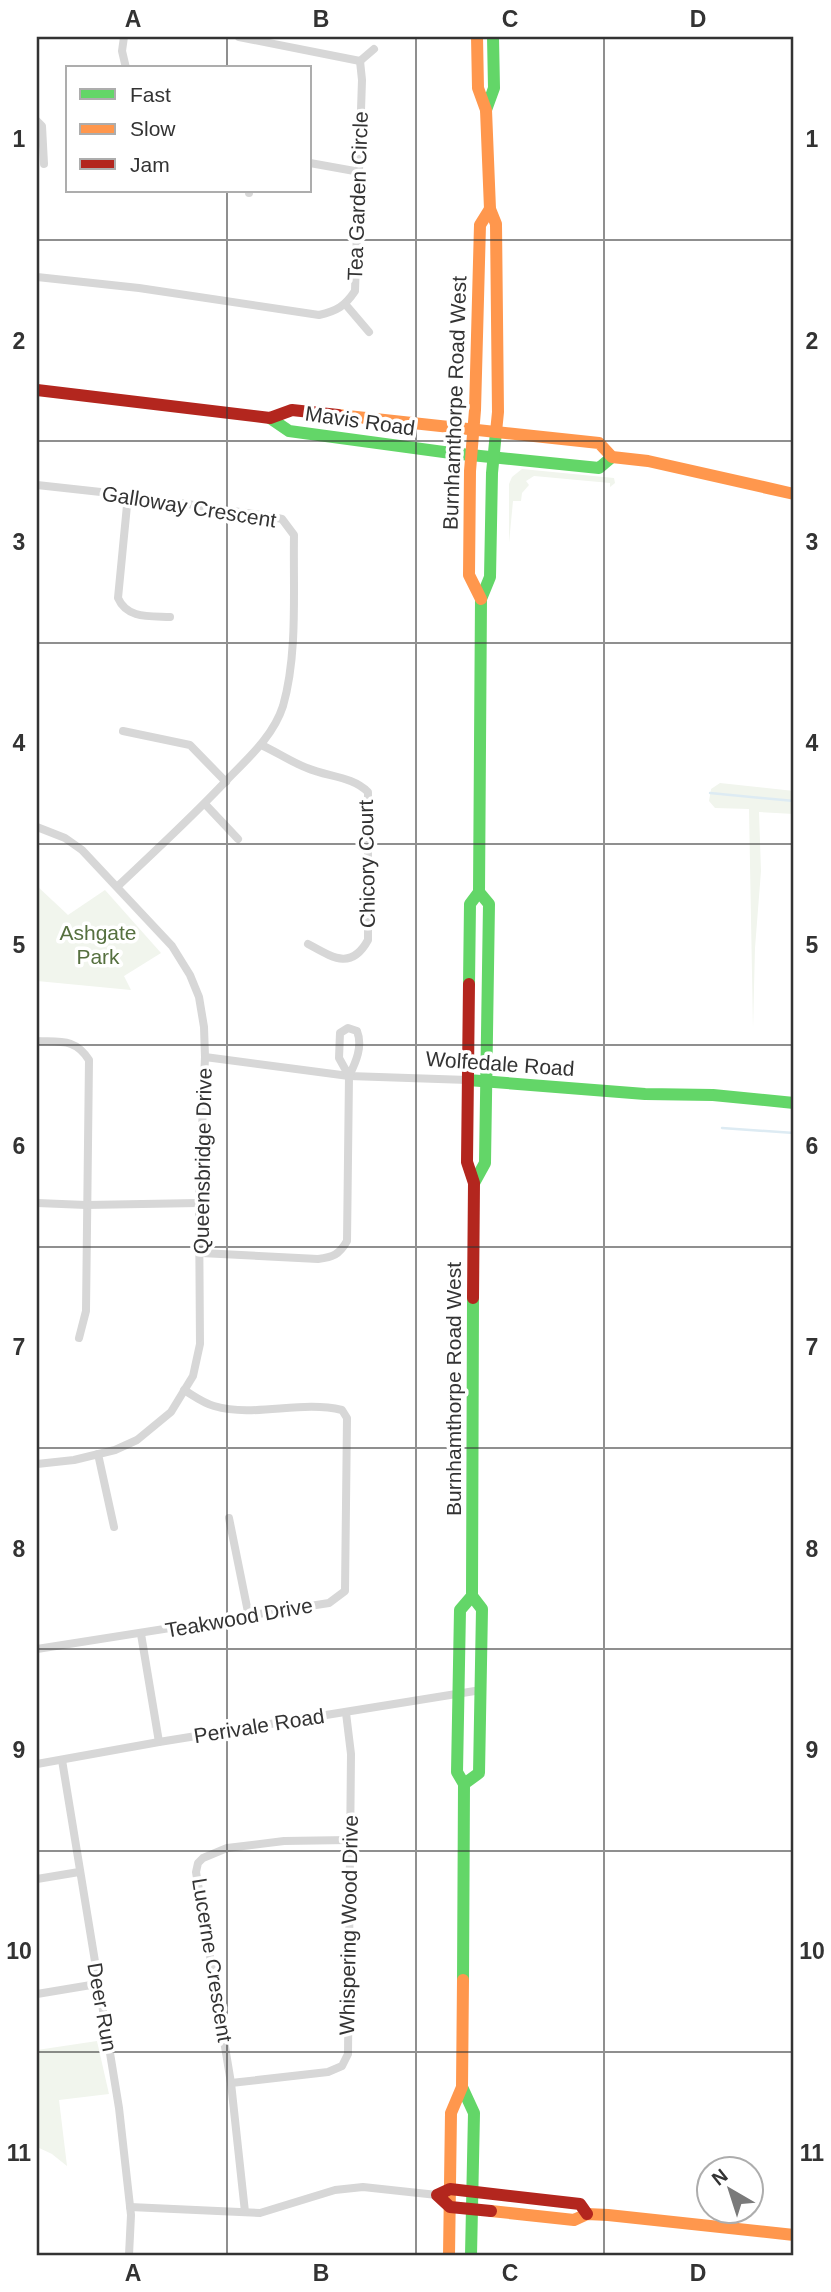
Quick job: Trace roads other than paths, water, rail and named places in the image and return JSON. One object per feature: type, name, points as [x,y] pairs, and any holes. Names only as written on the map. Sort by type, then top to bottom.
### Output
[{"type":"main road","name":"Burnhamthorpe Road West","points":[[464,1784],[479,1773],[482,1609],[472,1596],[474,1183],[467,1163],[470,904],[479,892],[481,599],[490,577],[493,457],[498,412],[496,224],[490,209],[486,110],[478,88],[477,37]]},
{"type":"main road","name":"Burnhamthorpe Road West","points":[[486,110],[494,88],[493,37]]},
{"type":"main road","name":"Burnhamthorpe Road West","points":[[481,599],[469,575],[471,455],[480,225],[490,209]]},
{"type":"main road","name":"Mavis Road","points":[[37,390],[270,418],[292,410],[599,443],[612,457],[648,461],[794,494]]},
{"type":"main road","name":"Mavis Road","points":[[270,418],[289,431],[471,455],[600,468],[612,457]]},
{"type":"main road","name":"Burnhamthorpe Road West","points":[[474,1183],[485,1163],[489,904],[479,892]]},
{"type":"main road","name":"Wolfedale Road","points":[[468,1080],[645,1094],[712,1095],[794,1103]]},
{"type":"main road","name":"Burnhamthorpe Road West","points":[[449,2255],[452,2113],[463,2087],[464,1784],[457,1772],[460,1610],[472,1596]]},
{"type":"main road","name":"Burnhamthorpe Road West","points":[[463,2087],[474,2113],[471,2255]]},
{"type":"main road","points":[[587,2214],[580,2204],[450,2189],[437,2195],[450,2207],[574,2220],[587,2214],[794,2235]]},
{"type":"street","points":[[124,37],[122,51],[126,66]]},
{"type":"street","points":[[239,37],[360,61],[374,49]]},
{"type":"street","name":"Tea Garden Circle","points":[[37,277],[139,288],[319,315],[334,312],[346,305],[355,291],[362,80],[360,61]]},
{"type":"street","points":[[37,121],[42,126],[44,164]]},
{"type":"street","points":[[312,163],[360,172]]},
{"type":"street","points":[[346,305],[369,332]]},
{"type":"street","name":"Galloway Crescent","points":[[37,485],[128,495],[282,519],[294,535],[289,673],[282,707],[261,745],[205,804],[118,887]]},
{"type":"street","points":[[128,495],[118,598],[124,609],[134,614],[170,617]]},
{"type":"street","points":[[122,731],[190,745],[226,782]]},
{"type":"street","name":"Chicory Court","points":[[261,745],[324,775],[352,780],[368,792],[368,940],[356,957],[345,959],[308,944]]},
{"type":"street","points":[[205,804],[238,839]]},
{"type":"street","name":"Queensbridge Drive","points":[[37,827],[74,844],[172,946],[190,975],[199,997],[205,1057],[199,1203],[200,1344],[193,1376],[171,1412],[137,1440],[115,1450],[74,1460],[37,1464]]},
{"type":"street","points":[[201,1254],[318,1259],[331,1257],[341,1251],[347,1241],[349,1076],[358,1057],[359,1035],[357,1031],[348,1028],[340,1033],[339,1058],[349,1076]]},
{"type":"street","points":[[37,1041],[74,1043],[83,1050],[89,1060],[86,1311],[79,1338]]},
{"type":"street","name":"Wolfedale Road","points":[[205,1057],[349,1076],[468,1080]]},
{"type":"street","points":[[37,1203],[199,1203]]},
{"type":"street","name":"Teakwood Drive","points":[[37,1649],[329,1603],[345,1591],[347,1418],[342,1410],[328,1406],[221,1408],[184,1390]]},
{"type":"street","points":[[98,1454],[114,1527]]},
{"type":"street","points":[[229,1518],[249,1617]]},
{"type":"street","points":[[141,1634],[159,1742]]},
{"type":"street","name":"Perivale Road","points":[[37,1764],[481,1690]]},
{"type":"street","name":"Whispering Wood Drive","points":[[231,2083],[328,2072],[342,2066],[348,2054],[351,1754],[346,1713]]},
{"type":"street","name":"Deer Run","points":[[62,1760],[119,2108],[130,2207],[130,2255]]},
{"type":"street","name":"Lucerne Crescent","points":[[245,2212],[231,2083],[196,1872],[198,1863],[207,1854],[227,1848],[284,1841],[349,1840]]},
{"type":"street","points":[[37,1879],[79,1872]]},
{"type":"street","points":[[37,1994],[97,1984]]},
{"type":"street","points":[[130,2207],[260,2213],[335,2190],[363,2188],[437,2195]]},
{"type":"waterway","points":[[710,793],[794,801]]},
{"type":"waterway","points":[[722,1128],[794,1133]]},
{"type":"park label","name":"Ashgate Park","points":[[98,945]]}]
